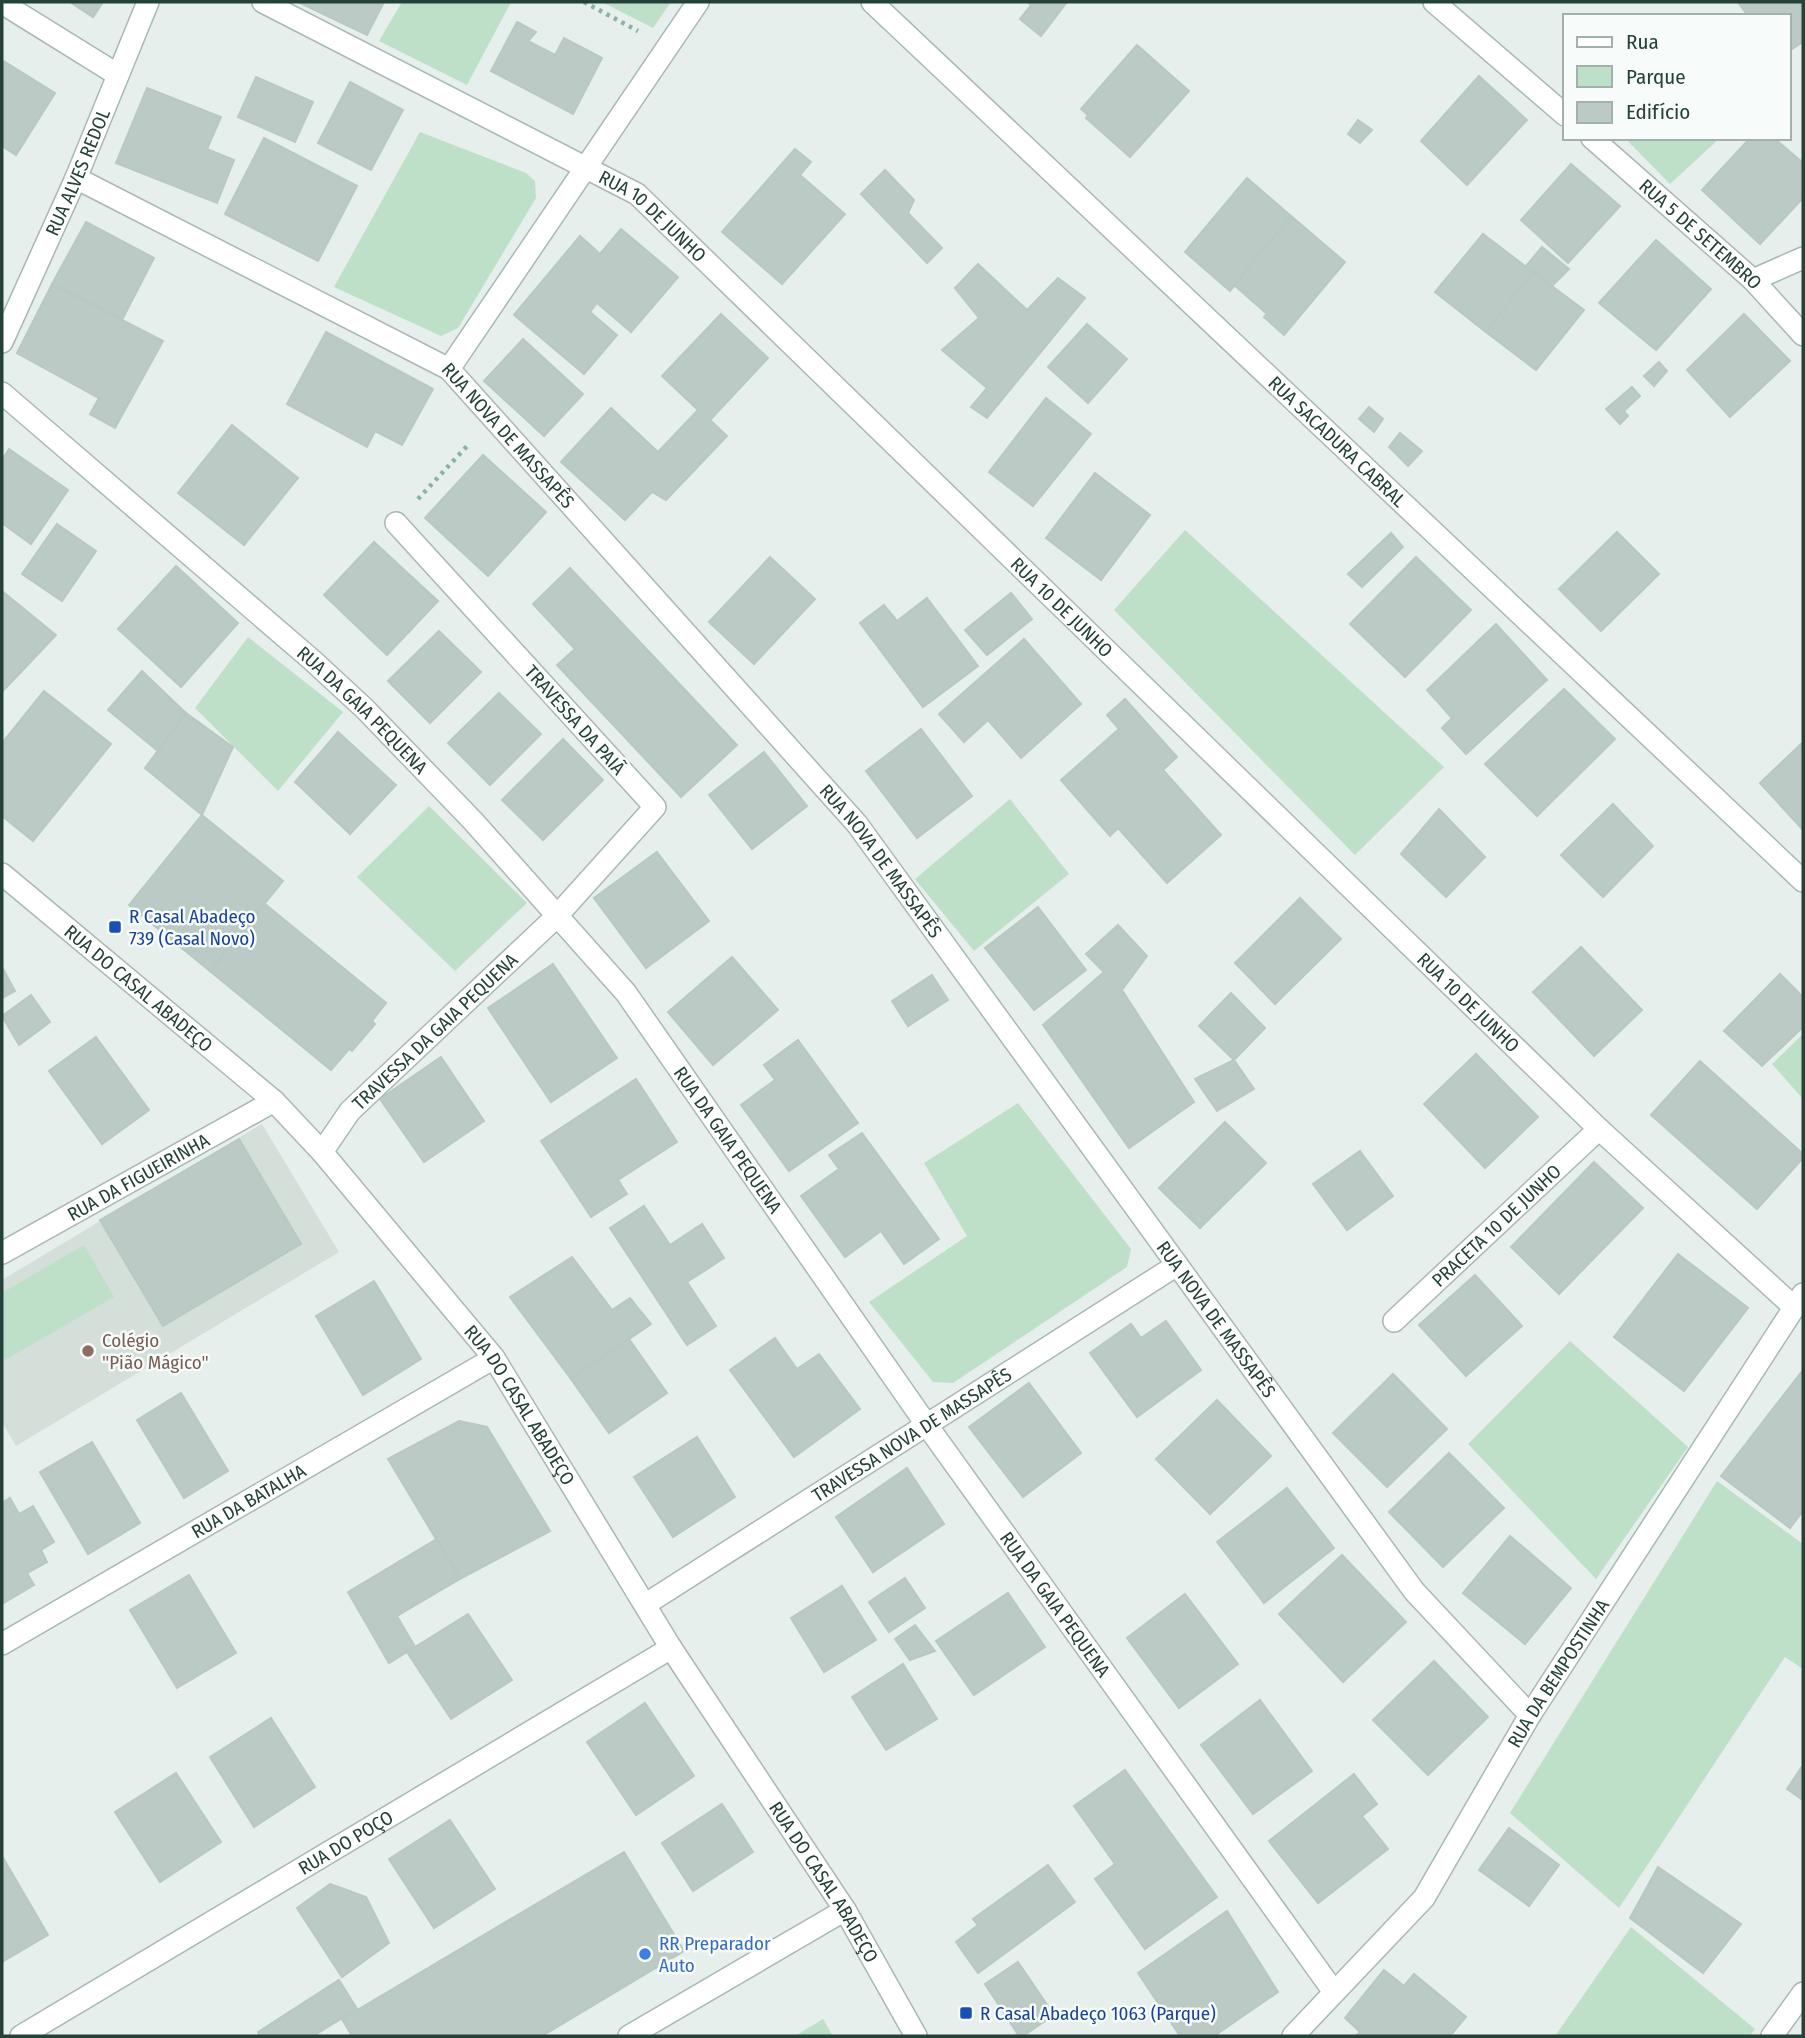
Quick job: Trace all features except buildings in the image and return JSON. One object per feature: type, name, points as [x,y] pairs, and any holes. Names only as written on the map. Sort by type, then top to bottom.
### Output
[{"type":"street","name":"RUA ALVES REDOL","points":[[2,342],[76,178],[148,2]]},
{"type":"street","name":"RUA 10 DE JUNHO","points":[[263,2],[636,194],[1599,1129],[1798,1301]]},
{"type":"street","points":[[449,369],[698,2]]},
{"type":"street","name":"RUA SACADURA CABRAL","points":[[872,2],[1803,881]]},
{"type":"street","points":[[1434,2],[1563,113]]},
{"type":"street","points":[[2,3],[118,75]]},
{"type":"street","name":"RUA 5 DE SETEMBRO","points":[[1594,140],[1753,280],[1803,335]]},
{"type":"street","name":"RUA NOVA DE MASSAPÊS","points":[[76,178],[449,369],[857,824],[1414,1591],[1530,1715]]},
{"type":"street","points":[[1753,280],[1803,257]]},
{"type":"street","name":"RUA DA GAIA PEQUENA","points":[[2,393],[347,693],[473,821],[626,993],[926,1424],[1334,1992]]},
{"type":"street","name":"TRAVESSA DA PAIÃ","points":[[396,523],[654,807],[556,917]]},
{"type":"street","name":"RUA DO CASAL ABADEÇO","points":[[2,874],[274,1101],[322,1152],[494,1358],[671,1648],[845,1910],[916,2036]]},
{"type":"street","name":"TRAVESSA DA GAIA PEQUENA","points":[[322,1152],[350,1111],[556,917]]},
{"type":"street","name":"RUA DA FIGUEIRINHA","points":[[2,1253],[274,1101]]},
{"type":"street","name":"PRACETA 10 DE JUNHO","points":[[1394,1321],[1599,1129]]},
{"type":"street","name":"TRAVESSA NOVA DE MASSAPÊS","points":[[646,1604],[1177,1265]]},
{"type":"street","name":"RUA DA BEMPOSTINHA","points":[[1293,2036],[1424,1898],[1530,1715],[1798,1301]]},
{"type":"street","name":"RUA DA BATALHA","points":[[2,1644],[494,1358]]},
{"type":"street","name":"RUA DO POÇO","points":[[21,2036],[671,1648]]},
{"type":"street","points":[[629,2036],[845,1910]]},
{"type":"street","points":[[1772,2036],[1803,1993]]},
{"type":"path","points":[[584,2],[668,47]]},
{"type":"path","points":[[396,523],[493,418]]},
{"type":"shaded area","name":"Colégio \"Pião Mágico\"","points":[[262,1124],[339,1252],[16,1446],[2,1422],[2,1280]]},
{"type":"green space","points":[[402,2],[511,2],[467,85],[379,41]]},
{"type":"green space","points":[[602,2],[671,2],[653,28]]},
{"type":"green space","points":[[420,132],[526,173],[535,181],[536,198],[458,328],[441,336],[334,287]]},
{"type":"green space","points":[[1627,140],[1718,140],[1670,184]]},
{"type":"green space","points":[[1185,530],[1444,767],[1355,855],[1114,610]]},
{"type":"green space","points":[[248,637],[343,712],[278,791],[195,708]]},
{"type":"green space","points":[[1010,799],[1069,874],[974,951],[915,879]]},
{"type":"green space","points":[[429,806],[527,903],[455,971],[357,877]]},
{"type":"green space","points":[[1803,1034],[1803,1099],[1772,1064]]},
{"type":"green space","points":[[1018,1103],[1131,1249],[1127,1267],[953,1383],[933,1382],[869,1302],[967,1236],[924,1163]]},
{"type":"green space","points":[[84,1245],[114,1297],[5,1360],[2,1354],[2,1293]]},
{"type":"green space","points":[[1570,1341],[1688,1447],[1596,1579],[1468,1444]]},
{"type":"green space","points":[[1717,1481],[1803,1544],[1803,1669],[1785,1657],[1619,1908],[1510,1813]]},
{"type":"green space","points":[[1631,1927],[1755,2029],[1750,2036],[1555,2036]]},
{"type":"green space","points":[[823,2019],[833,2036],[795,2036]]},
{"type":"place","name":"R Casal Abadeço 739 (Casal Novo)","points":[[115,927]]},
{"type":"place","name":"Colégio \"Pião Mágico\"","points":[[88,1351]]},
{"type":"place","name":"RR Preparador Auto","points":[[645,1954]]},
{"type":"place","name":"R Casal Abadeço 1063 (Parque)","points":[[966,2013]]}]
